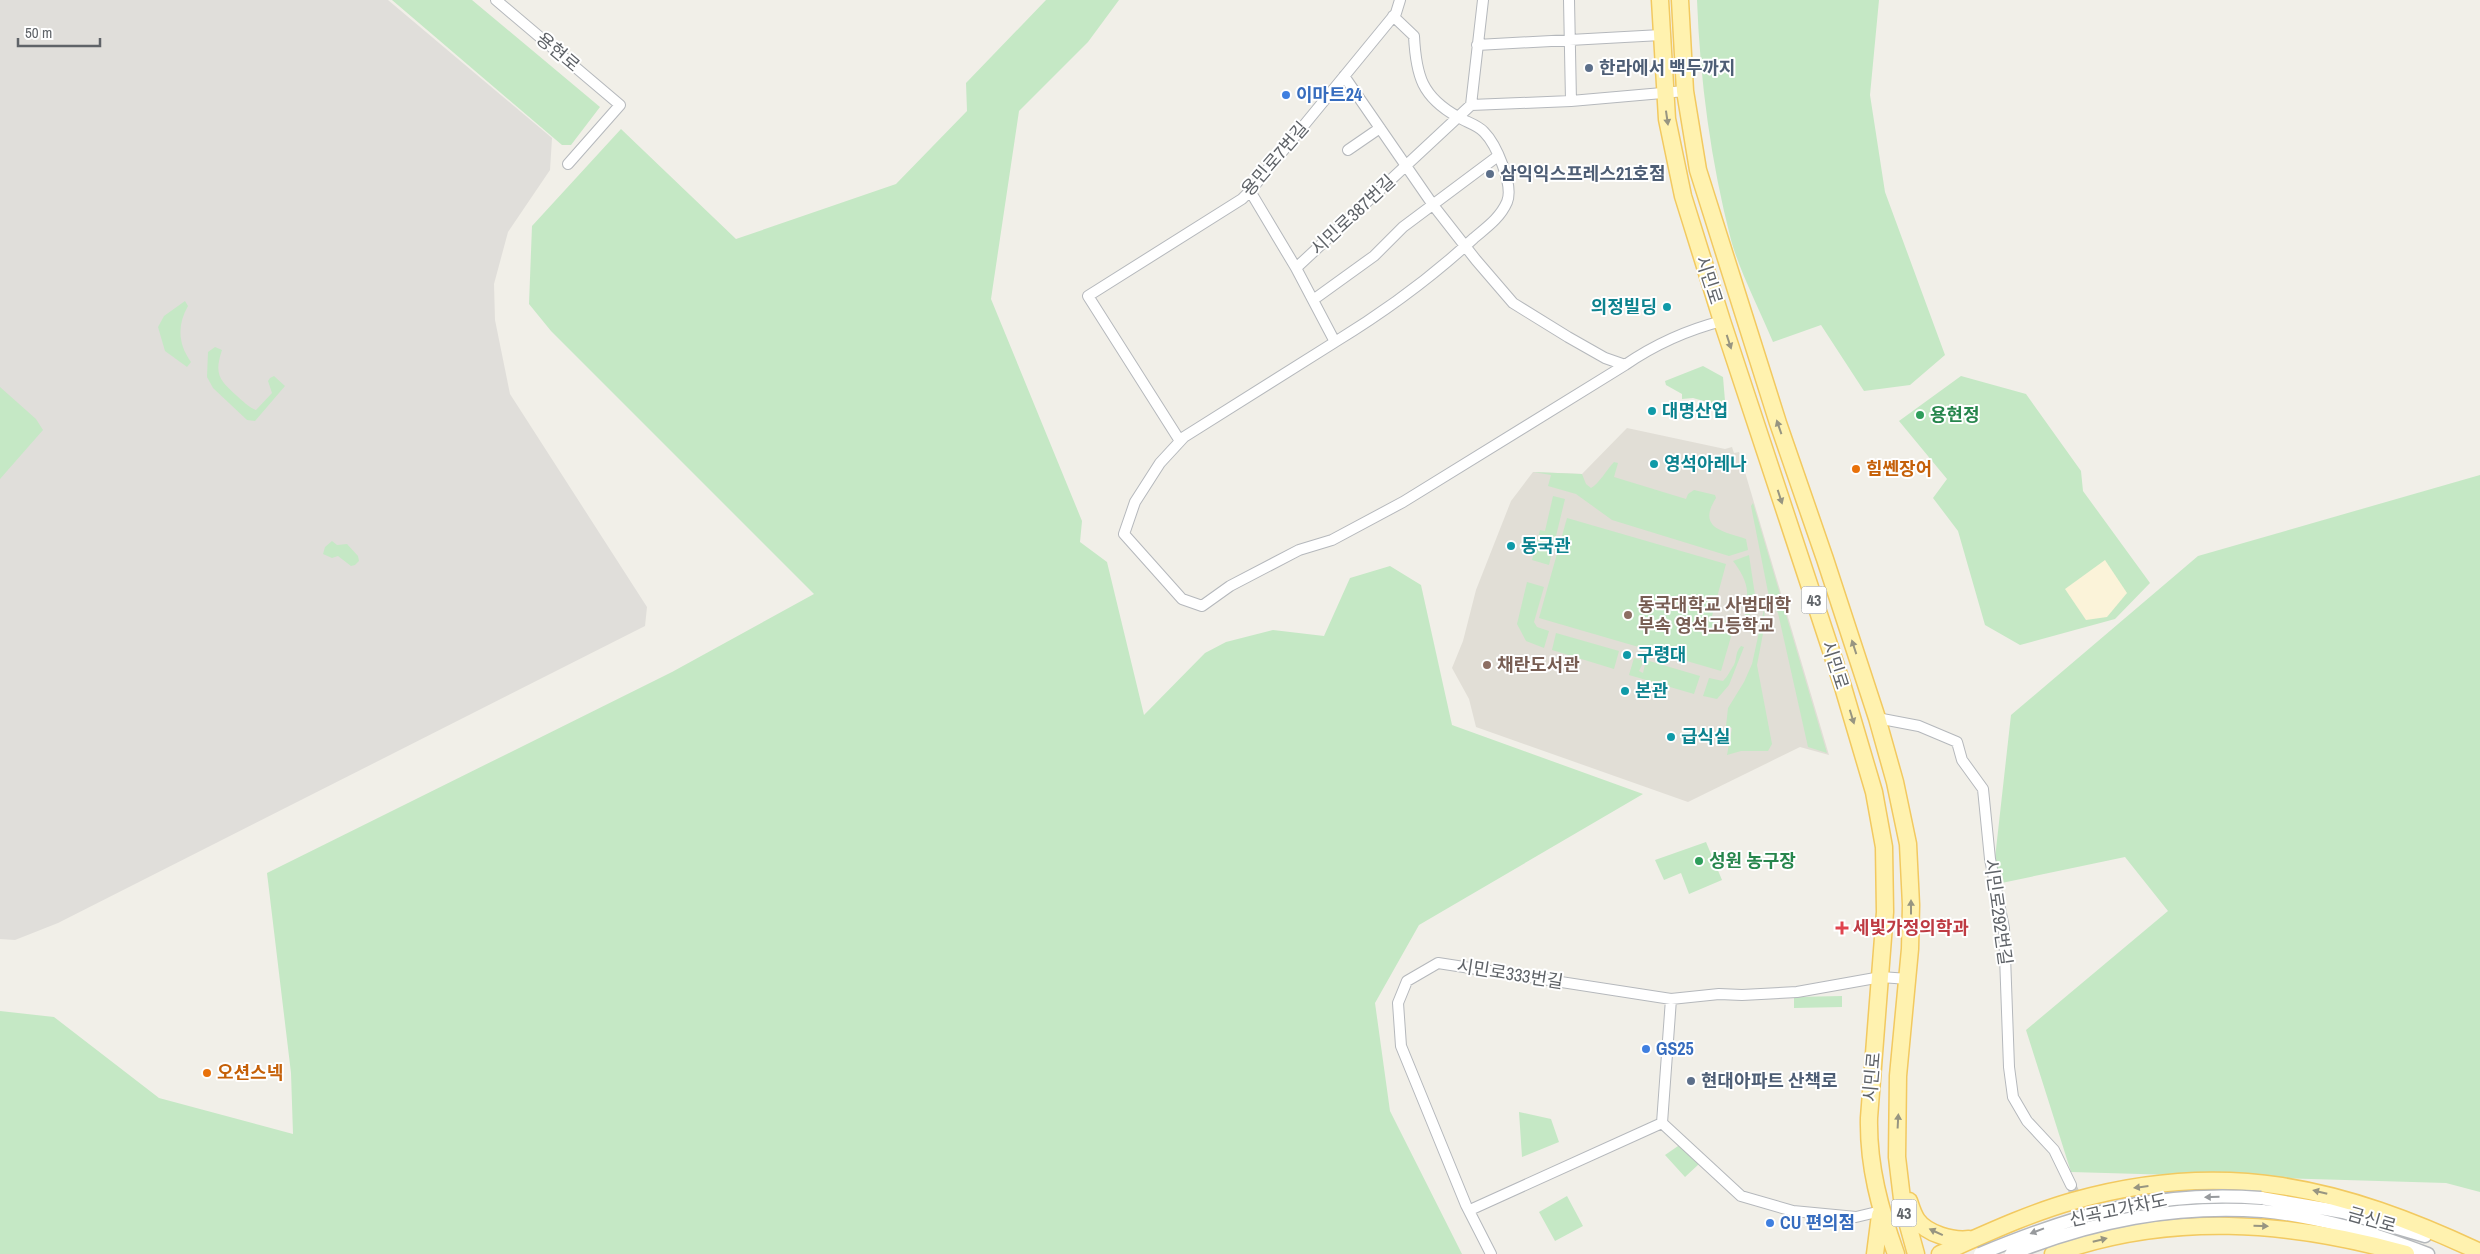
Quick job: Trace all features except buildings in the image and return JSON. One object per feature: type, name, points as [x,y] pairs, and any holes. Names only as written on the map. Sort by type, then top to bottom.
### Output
[{"type":"main road","name":"시민로","points":[[1660,0],[1664,93],[1673,154],[1683,196],[1722,321],[1843,687],[1874,792],[1883,838],[1885,876],[1881,977],[1868,1118],[1868,1149],[1881,1211],[1896,1254]]},
{"type":"main road","name":"시민로","points":[[1680,0],[1685,91],[1691,139],[1709,208],[1778,423],[1877,718],[1895,782],[1908,844],[1911,906],[1908,979],[1903,1009],[1898,1076],[1898,1170],[1906,1223],[1916,1254]]},
{"type":"main road","points":[[1898,1170],[1916,1218],[1922,1225],[1944,1236],[1958,1240],[1983,1235]]},
{"type":"main road","points":[[1940,1254],[2041,1212],[2105,1193],[2185,1182],[2225,1180],[2297,1187],[2346,1198],[2403,1218],[2480,1252]]},
{"type":"main road","points":[[1875,1254],[1881,1211]]},
{"type":"main road","points":[[2053,1254],[2102,1239],[2138,1232],[2173,1228],[2240,1226],[2302,1230],[2406,1254]]},
{"type":"street","name":"용현로","points":[[496,0],[620,105],[568,164]]},
{"type":"street","name":"용민로7번길","points":[[1180,441],[1088,296],[1242,199],[1394,16],[1400,0]]},
{"type":"street","points":[[1483,0],[1471,105],[1571,101],[1685,91]]},
{"type":"street","points":[[1569,0],[1571,101]]},
{"type":"street","points":[[1394,16],[1414,36],[1418,71],[1427,94],[1442,108],[1483,130],[1490,139],[1508,184],[1508,200],[1497,218],[1376,317],[1216,416],[1180,441],[1160,463],[1135,502],[1124,534],[1182,599],[1202,606],[1230,586],[1299,550],[1332,540],[1403,502],[1624,365],[1664,343],[1704,326],[1722,321]]},
{"type":"street","points":[[1477,45],[1661,35]]},
{"type":"street","points":[[1344,76],[1433,205],[1500,289],[1524,311],[1606,358],[1624,365]]},
{"type":"street","name":"시민로387번길","points":[[1335,342],[1296,268],[1471,105]]},
{"type":"street","points":[[1348,150],[1380,128]]},
{"type":"street","points":[[1313,300],[1374,256],[1403,227],[1498,156]]},
{"type":"street","points":[[1250,191],[1296,268]]},
{"type":"street","name":"시민로292번길","points":[[1877,718],[1919,726],[1957,742],[1962,760],[1983,789],[1990,859],[2004,928],[2009,1067],[2013,1097],[2028,1121],[2054,1150],[2071,1185]]},
{"type":"street","name":"시민로333번길","points":[[1491,1254],[1470,1210],[1401,1046],[1398,1003],[1407,981],[1438,963],[1671,999],[1719,994],[1742,995],[1797,992],[1881,977],[1908,979]]},
{"type":"street","points":[[1662,1123],[1671,999]]},
{"type":"street","points":[[1662,1123],[1741,1196],[1793,1211],[1856,1217],[1881,1211]]},
{"type":"street","points":[[1470,1210],[1662,1123]]},
{"type":"street","name":"신곡고가차도","points":[[1980,1254],[2059,1223],[2127,1205],[2190,1198],[2261,1205]]},
{"type":"street","name":"금신로","points":[[2261,1205],[2292,1202],[2365,1217],[2480,1252]]},
{"type":"street","name":"금신로","points":[[2261,1205],[2348,1226],[2428,1254]]},
{"type":"street","name":"신곡고가차도","points":[[2011,1254],[2060,1235],[2128,1217],[2261,1205]]},
{"type":"shaded area","points":[[0,0],[388,0],[552,138],[550,170],[508,232],[494,284],[495,320],[510,394],[647,607],[645,626],[58,923],[15,940],[0,939]]},
{"type":"shaded area","name":"동국대학교 사범대학 부속 영석고등학교","points":[[1627,428],[1725,449],[1732,447],[1734,453],[1739,452],[1829,755],[1800,747],[1688,802],[1476,727],[1469,699],[1452,668],[1463,641],[1476,590],[1511,501],[1533,472],[1582,474]]},
{"type":"green space","points":[[392,0],[472,0],[600,107],[571,145],[562,145]]},
{"type":"green space","points":[[1046,0],[1119,0],[1088,42],[1019,111],[991,299],[1082,521],[1080,542],[1107,562],[1144,715],[1205,653],[1226,642],[1273,630],[1324,636],[1350,578],[1390,566],[1421,585],[1452,725],[1643,794],[1419,925],[1375,1003],[1390,1111],[1462,1254],[0,1254],[0,1011],[54,1017],[159,1098],[293,1134],[291,1073],[267,873],[672,672],[814,594],[551,331],[529,304],[532,226],[621,129],[736,239],[896,184],[967,111],[966,83]]},
{"type":"green space","points":[[1697,0],[1879,0],[1870,95],[1885,192],[1945,355],[1910,385],[1864,391],[1821,325],[1773,342],[1740,265],[1731,240],[1724,211],[1712,151],[1704,91]]},
{"type":"green space","points":[[185,301],[188,306],[182,320],[180,334],[181,341],[191,362],[187,367],[165,351],[158,327],[164,316]]},
{"type":"green space","points":[[215,347],[222,350],[218,371],[222,381],[253,409],[256,410],[272,393],[268,381],[270,378],[274,376],[285,386],[255,421],[247,420],[213,388],[207,377],[208,352]]},
{"type":"green space","points":[[1703,366],[1723,377],[1725,401],[1718,405],[1693,398],[1682,399],[1682,394],[1666,385],[1665,381]]},
{"type":"green space","points":[[1961,376],[2026,394],[2081,471],[2083,491],[2150,583],[2115,619],[2020,645],[1985,625],[1958,531],[1933,498],[1947,479],[1899,421]]},
{"type":"green space","points":[[0,387],[36,419],[43,430],[0,479]]},
{"type":"green space","points":[[1614,462],[1618,463],[1614,477],[1686,499],[1688,494],[1694,490],[1715,495],[1716,498],[1709,516],[1711,522],[1721,530],[1746,539],[1748,550],[1729,556],[1612,520],[1576,494],[1548,486],[1551,475],[1533,472],[1582,474],[1586,484],[1591,488]]},
{"type":"green space","points":[[2480,475],[2480,1192],[2446,1183],[2071,1172],[2026,1030],[2168,911],[2125,857],[1992,885],[2011,715],[2198,556]]},
{"type":"green space","points":[[1553,496],[1565,499],[1549,565],[1532,560],[1540,530],[1545,531]]},
{"type":"green space","points":[[1753,503],[1827,753],[1808,747],[1778,613],[1769,597],[1751,506]]},
{"type":"green space","points":[[1567,518],[1726,564],[1712,616],[1735,623],[1721,671],[1539,618]]},
{"type":"green space","points":[[332,541],[337,545],[347,544],[358,556],[359,561],[351,566],[338,556],[332,558],[323,554],[325,547]]},
{"type":"green space","points":[[1749,555],[1755,595],[1748,623],[1746,624],[1747,590],[1745,581],[1733,561]]},
{"type":"green space","points":[[1527,582],[1544,587],[1534,622],[1537,627],[1549,631],[1544,648],[1526,641],[1517,624]]},
{"type":"green space","points":[[1764,609],[1765,623],[1757,665],[1772,744],[1768,751],[1741,751],[1727,755],[1732,728],[1726,726],[1728,708],[1744,682],[1752,664]]},
{"type":"green space","points":[[1556,633],[1619,651],[1614,669],[1552,650]]},
{"type":"green space","points":[[1741,646],[1744,647],[1729,685],[1717,699],[1703,696],[1709,678],[1723,681],[1726,678],[1735,663],[1737,651]]},
{"type":"green space","points":[[1634,658],[1644,661],[1639,671],[1643,673],[1646,660],[1700,676],[1694,694],[1629,675]]},
{"type":"green space","name":"성원 농구장","points":[[1706,842],[1722,880],[1689,894],[1681,873],[1664,880],[1655,860]]},
{"type":"green space","points":[[1842,996],[1842,1007],[1794,1008],[1794,997]]},
{"type":"green space","points":[[1519,1112],[1551,1119],[1559,1142],[1522,1157]]},
{"type":"green space","points":[[1681,1144],[1699,1164],[1685,1177],[1665,1155]]},
{"type":"green space","points":[[1567,1196],[1583,1226],[1555,1241],[1539,1212]]},
{"type":"sand","points":[[2105,560],[2127,593],[2107,617],[2086,620],[2065,589]]},
{"type":"tunnel","points":[[2071,1185],[2088,1223]]},
{"type":"place","name":"한라에서 백두까지","points":[[1589,68]]},
{"type":"place","name":"이마트24","points":[[1286,95]]},
{"type":"place","name":"삼익익스프레스21호점","points":[[1490,174]]},
{"type":"place","name":"의정빌딩","points":[[1667,307]]},
{"type":"place","name":"대명산업","points":[[1652,411]]},
{"type":"place","name":"용현정","points":[[1920,415]]},
{"type":"place","name":"영석아레나","points":[[1654,464]]},
{"type":"place","name":"힘쎈장어","points":[[1856,469]]},
{"type":"place","name":"동국관","points":[[1511,546]]},
{"type":"place","name":"동국대학교 사범대학 부속 영석고등학교","points":[[1628,615]]},
{"type":"place","name":"구령대","points":[[1627,655]]},
{"type":"place","name":"채란도서관","points":[[1487,665]]},
{"type":"place","name":"본관","points":[[1625,691]]},
{"type":"place","name":"급식실","points":[[1671,737]]},
{"type":"place","name":"성원 농구장","points":[[1699,861]]},
{"type":"place","name":"세빛가정의학과","points":[[1842,928]]},
{"type":"place","name":"GS25","points":[[1646,1049]]},
{"type":"place","name":"오션스넥","points":[[207,1073]]},
{"type":"place","name":"현대아파트 산책로","points":[[1691,1081]]},
{"type":"place","name":"CU 편의점","points":[[1770,1223]]}]
